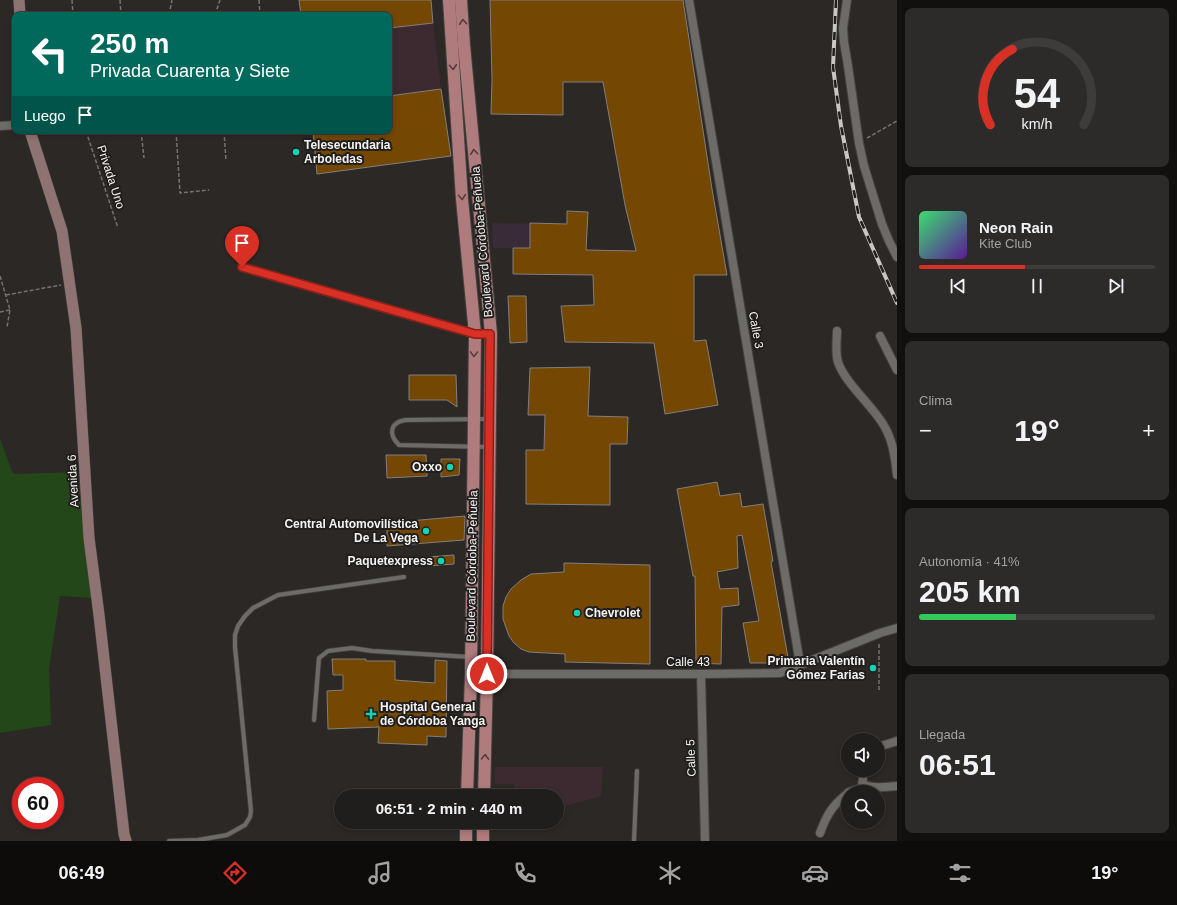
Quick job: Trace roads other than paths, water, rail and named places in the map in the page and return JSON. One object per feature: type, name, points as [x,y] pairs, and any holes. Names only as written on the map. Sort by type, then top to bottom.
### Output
[{"type":"main road","name":"Boulevard Córdoba-Peñuela","points":[[449,0],[462,199],[475,334],[471,674],[467,789]]},
{"type":"main road","name":"Boulevard Córdoba-Peñuela","points":[[461,0],[490,334],[487,674],[484,789]]},
{"type":"main road","points":[[475,334],[490,334]]},
{"type":"main road","points":[[466,829],[466,841]]},
{"type":"main road","points":[[483,841],[484,829]]},
{"type":"street","points":[[19,0],[20,12]]},
{"type":"street","name":"Calle 3","points":[[689,0],[800,664]]},
{"type":"street","points":[[847,0],[843,28],[844,42],[850,74],[859,143],[864,166],[882,224],[897,257]]},
{"type":"street","points":[[0,126],[12,125]]},
{"type":"street","name":"Avenida 6","points":[[31,134],[62,230],[76,328],[89,538],[124,839]]},
{"type":"street","points":[[242,267],[475,334]]},
{"type":"street","points":[[837,331],[836,347],[838,360],[843,373],[884,426],[892,443],[897,471]]},
{"type":"street","points":[[880,336],[897,370]]},
{"type":"street","name":"Calle 43","points":[[471,674],[780,673],[880,633],[897,628]]},
{"type":"street","name":"Calle 5","points":[[701,674],[705,841]]},
{"type":"street","points":[[885,745],[897,741]]},
{"type":"street","points":[[862,777],[863,784],[868,787],[897,786]]},
{"type":"street","points":[[820,833],[827,815],[841,798]]},
{"type":"lane","points":[[489,447],[399,445],[394,440],[392,433],[393,426],[399,421],[406,420],[490,419]]},
{"type":"lane","points":[[170,841],[198,840],[227,835],[245,825],[250,817],[251,811],[235,647],[238,626],[245,616],[253,608],[278,595],[404,576]]},
{"type":"lane","points":[[314,720],[319,658],[328,651],[352,648],[471,657]]},
{"type":"lane","points":[[634,841],[637,771]]},
{"type":"railway","points":[[836,0],[833,67],[841,126],[859,217],[897,303]]},
{"type":"place","name":"Telesecundaria Arboledas","points":[[296,152]]},
{"type":"place","name":"Oxxo","points":[[450,467]]},
{"type":"place","name":"Central Automovilística De La Vega","points":[[426,531]]},
{"type":"place","name":"Paquetexpress","points":[[441,561]]},
{"type":"place","name":"Chevrolet","points":[[577,613]]},
{"type":"place","name":"Primaria Valentín Gómez Farias","points":[[873,668]]},
{"type":"place","name":"Hospital General de Córdoba Yanga","points":[[371,714]]}]
